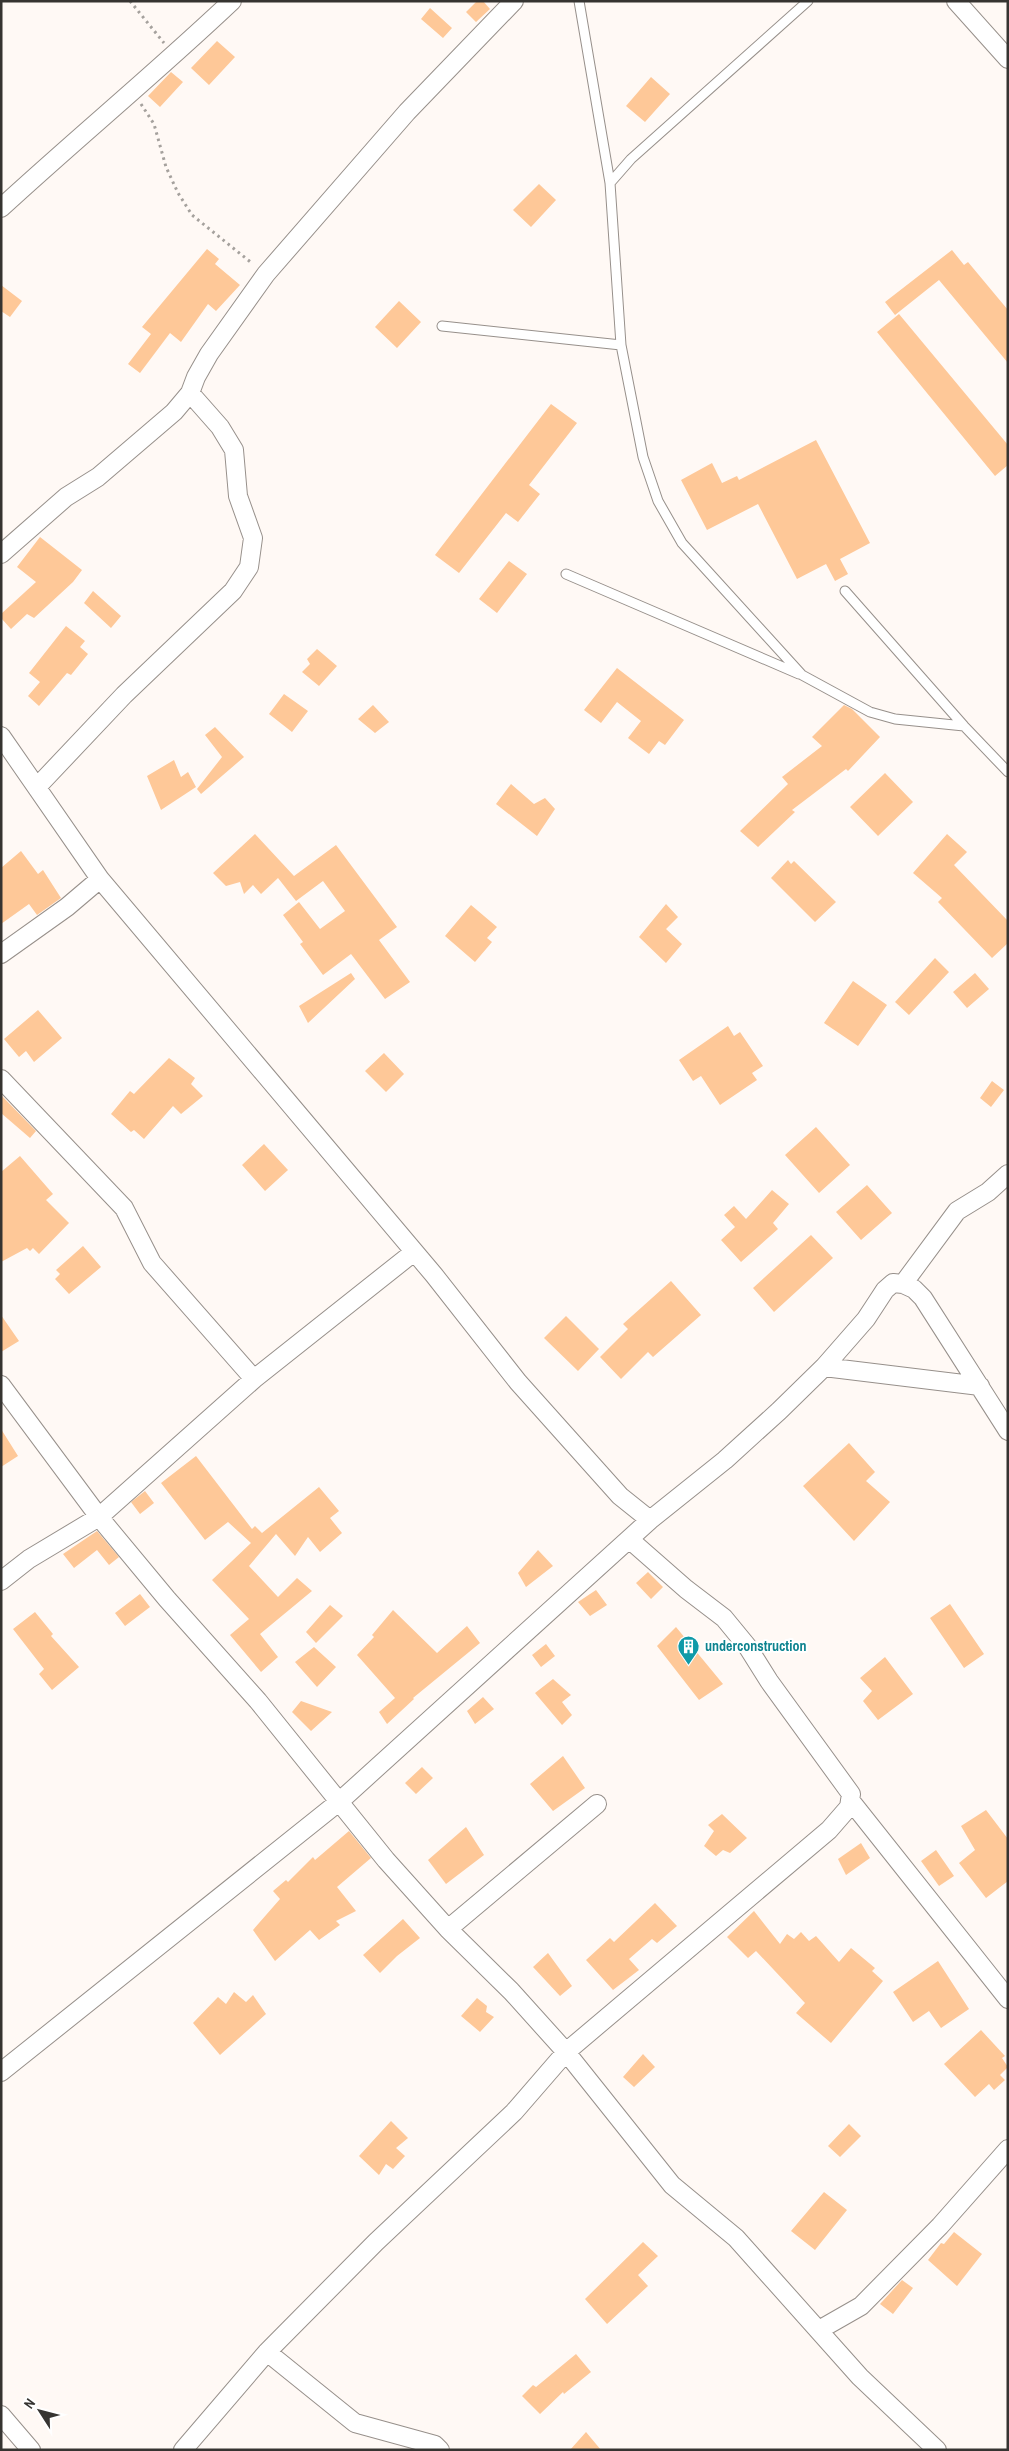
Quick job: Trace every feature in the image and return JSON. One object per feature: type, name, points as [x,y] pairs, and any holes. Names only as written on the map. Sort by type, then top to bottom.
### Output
[{"type":"street","points":[[1,208],[76,139],[166,63],[232,1]]},
{"type":"street","points":[[1,554],[66,497],[98,477],[121,459],[174,412],[190,393],[196,377],[209,354],[266,274],[406,112],[514,1]]},
{"type":"street","points":[[956,1],[1008,59]]},
{"type":"street","points":[[37,787],[124,695],[232,591],[250,568],[252,538],[238,496],[234,450],[220,427],[190,393]]},
{"type":"street","points":[[1,736],[100,879],[414,1252],[518,1382],[620,1496],[650,1520]]},
{"type":"street","points":[[1,954],[67,907],[100,879]]},
{"type":"street","points":[[1,1079],[124,1208],[152,1263],[254,1379]]},
{"type":"street","points":[[903,1284],[957,1211],[988,1192],[1008,1174]]},
{"type":"street","points":[[1,1581],[29,1558],[99,1517],[254,1379],[414,1252]]},
{"type":"street","points":[[1,2072],[340,1801],[650,1520],[725,1460],[824,1367],[866,1319],[885,1290],[893,1284],[903,1284],[914,1289],[923,1298],[1008,1431]]},
{"type":"street","points":[[824,1367],[980,1386]]},
{"type":"street","points":[[1,1385],[99,1517],[167,1599],[258,1701],[386,1860],[448,1928],[511,1991],[566,2052],[672,2185],[736,2238],[860,2377],[937,2450]]},
{"type":"street","points":[[183,2450],[267,2352],[376,2242],[514,2112],[566,2052],[829,1830],[849,1806],[851,1794],[769,1681],[747,1646],[724,1618],[686,1589],[629,1539]]},
{"type":"street","points":[[850,1800],[1008,1999]]},
{"type":"street","points":[[448,1928],[597,1804]]},
{"type":"street","points":[[819,2330],[862,2306],[940,2226],[1008,2150]]},
{"type":"street","points":[[267,2352],[355,2423],[435,2445],[440,2450]]},
{"type":"street","points":[[1,2415],[31,2450]]},
{"type":"lane","points":[[579,1],[610,183],[621,345],[643,457],[658,501],[682,543],[802,675]]},
{"type":"lane","points":[[610,183],[631,159],[808,1]]},
{"type":"lane","points":[[442,326],[621,345]]},
{"type":"lane","points":[[566,574],[802,675],[870,712],[895,719],[964,726]]},
{"type":"lane","points":[[845,591],[964,726],[1008,772]]},
{"type":"path","points":[[130,1],[166,46],[166,63]]},
{"type":"path","points":[[132,91],[154,124],[166,167],[178,193],[192,215],[266,274]]},
{"type":"building","points":[[477,1],[483,1],[490,9],[476,22],[466,12]]},
{"type":"building","points":[[430,8],[452,28],[443,38],[421,19]]},
{"type":"building","points":[[217,41],[235,57],[209,85],[191,68]]},
{"type":"building","points":[[171,72],[183,82],[160,107],[148,96]]},
{"type":"building","points":[[651,77],[670,94],[645,122],[626,106]]},
{"type":"building","points":[[539,184],[556,200],[531,227],[513,210]]},
{"type":"building","points":[[207,249],[219,259],[215,264],[240,285],[216,311],[208,304],[181,342],[170,333],[140,373],[128,364],[151,334],[142,327]]},
{"type":"building","points":[[952,250],[964,265],[968,262],[1008,310],[1008,363],[939,280],[895,315],[885,302]]},
{"type":"building","points":[[1,285],[22,301],[10,317],[1,311]]},
{"type":"building","points":[[399,301],[421,322],[397,348],[375,327]]},
{"type":"building","points":[[899,314],[1008,445],[1008,465],[995,476],[877,332]]},
{"type":"building","points":[[551,404],[577,423],[529,485],[540,494],[518,522],[506,513],[459,573],[435,555]]},
{"type":"building","points":[[816,440],[870,543],[840,559],[848,574],[835,581],[826,564],[797,579],[758,504],[707,530],[681,480],[712,463],[722,483],[737,476],[739,480]]},
{"type":"building","points":[[40,537],[82,570],[73,582],[34,618],[27,614],[11,629],[1,618],[1,614],[36,582],[17,567]]},
{"type":"building","points":[[509,561],[527,574],[497,613],[479,599]]},
{"type":"building","points":[[93,591],[121,616],[111,628],[84,603]]},
{"type":"building","points":[[66,626],[85,641],[80,647],[88,654],[71,675],[67,673],[39,706],[28,696],[40,682],[29,673]]},
{"type":"building","points":[[317,649],[337,666],[319,686],[302,672],[310,664],[307,659]]},
{"type":"building","points":[[617,668],[684,720],[665,745],[659,741],[649,754],[628,738],[641,721],[617,702],[601,723],[584,710]]},
{"type":"building","points":[[284,694],[308,711],[292,732],[269,714]]},
{"type":"building","points":[[373,705],[389,722],[375,733],[358,719]]},
{"type":"building","points":[[844,705],[852,709],[880,737],[848,771],[846,769],[792,810],[795,812],[758,847],[740,831],[788,784],[782,777],[822,746],[812,737]]},
{"type":"building","points":[[215,727],[244,757],[201,794],[197,789],[222,757],[205,735]]},
{"type":"building","points":[[174,760],[181,777],[188,772],[196,787],[161,810],[147,776]]},
{"type":"building","points":[[885,773],[913,802],[878,836],[850,807]]},
{"type":"building","points":[[511,784],[534,804],[545,798],[555,809],[537,836],[496,804]]},
{"type":"building","points":[[255,834],[294,876],[336,845],[397,927],[379,940],[410,982],[385,999],[351,954],[323,975],[300,944],[303,942],[283,915],[299,902],[320,929],[345,911],[323,881],[296,901],[278,878],[261,894],[253,885],[244,894],[240,882],[226,886],[213,873]]},
{"type":"building","points":[[947,834],[967,852],[954,865],[1008,921],[1008,943],[992,958],[938,902],[942,898],[913,873]]},
{"type":"building","points":[[21,851],[38,874],[43,870],[61,898],[37,915],[29,904],[1,924],[1,868]]},
{"type":"building","points":[[788,860],[791,864],[794,861],[836,902],[815,922],[771,878]]},
{"type":"building","points":[[666,904],[678,917],[666,929],[682,944],[666,963],[639,937]]},
{"type":"building","points":[[471,905],[497,927],[487,938],[492,942],[475,962],[445,936]]},
{"type":"building","points":[[935,958],[949,972],[909,1015],[895,1002]]},
{"type":"building","points":[[351,973],[355,979],[308,1023],[299,1006]]},
{"type":"building","points":[[975,973],[989,989],[967,1008],[953,992]]},
{"type":"building","points":[[853,981],[887,1005],[858,1046],[824,1023]]},
{"type":"building","points":[[38,1010],[62,1038],[34,1062],[26,1051],[19,1057],[4,1039]]},
{"type":"building","points":[[728,1026],[734,1036],[740,1032],[763,1066],[752,1073],[757,1080],[720,1105],[701,1076],[693,1081],[679,1060]]},
{"type":"building","points":[[384,1053],[404,1074],[386,1092],[365,1071]]},
{"type":"building","points":[[169,1058],[195,1078],[191,1084],[203,1096],[181,1114],[173,1106],[144,1139],[134,1130],[131,1132],[111,1114],[130,1091],[134,1094]]},
{"type":"building","points":[[992,1081],[1004,1090],[991,1107],[980,1098]]},
{"type":"building","points":[[1,1095],[36,1131],[30,1138],[1,1113]]},
{"type":"building","points":[[816,1127],[850,1165],[819,1193],[785,1155]]},
{"type":"building","points":[[264,1144],[288,1170],[265,1191],[242,1165]]},
{"type":"building","points":[[20,1156],[53,1194],[46,1200],[69,1223],[39,1254],[33,1248],[30,1251],[27,1248],[1,1262],[1,1172]]},
{"type":"building","points":[[867,1185],[892,1213],[861,1240],[836,1212]]},
{"type":"building","points":[[772,1190],[789,1204],[773,1223],[778,1229],[741,1262],[721,1240],[735,1227],[724,1215],[734,1206],[746,1219]]},
{"type":"building","points":[[811,1235],[833,1258],[774,1312],[753,1288]]},
{"type":"building","points":[[83,1246],[101,1267],[69,1294],[55,1279],[60,1274],[56,1270]]},
{"type":"building","points":[[671,1281],[701,1315],[653,1357],[648,1352],[621,1379],[600,1357],[628,1329],[623,1324]]},
{"type":"building","points":[[1,1315],[19,1341],[1,1352]]},
{"type":"building","points":[[566,1316],[599,1349],[578,1371],[544,1338]]},
{"type":"building","points":[[1,1429],[18,1456],[1,1467]]},
{"type":"building","points":[[849,1443],[875,1472],[866,1481],[890,1502],[854,1541],[803,1486]]},
{"type":"building","points":[[196,1456],[252,1529],[255,1526],[262,1533],[319,1487],[339,1511],[330,1518],[342,1533],[320,1552],[308,1537],[295,1556],[276,1534],[249,1566],[278,1597],[297,1578],[312,1591],[260,1634],[278,1657],[261,1672],[230,1635],[249,1619],[212,1580],[251,1543],[228,1522],[205,1540],[161,1483]]},
{"type":"building","points":[[145,1491],[154,1503],[140,1514],[131,1502]]},
{"type":"building","points":[[97,1531],[119,1557],[109,1565],[97,1550],[74,1568],[63,1554]]},
{"type":"building","points":[[538,1550],[553,1566],[526,1587],[518,1573]]},
{"type":"building","points":[[648,1572],[663,1587],[651,1599],[636,1583]]},
{"type":"building","points":[[596,1590],[607,1605],[590,1616],[578,1602]]},
{"type":"building","points":[[140,1594],[150,1607],[125,1626],[115,1613]]},
{"type":"building","points":[[950,1604],[984,1654],[964,1668],[930,1618]]},
{"type":"building","points":[[330,1605],[343,1616],[316,1643],[306,1632]]},
{"type":"building","points":[[393,1610],[437,1653],[467,1626],[480,1643],[413,1698],[387,1724],[379,1712],[395,1698],[357,1655],[374,1637],[372,1635]]},
{"type":"building","points":[[35,1612],[53,1634],[51,1636],[79,1667],[52,1690],[39,1674],[44,1669],[13,1629]]},
{"type":"building","name":"underconstruction","points":[[676,1627],[723,1684],[699,1700],[657,1646]]},
{"type":"building","points":[[546,1644],[555,1656],[541,1667],[532,1655]]},
{"type":"building","points":[[314,1647],[336,1667],[317,1687],[295,1662]]},
{"type":"building","points":[[885,1657],[913,1694],[878,1720],[863,1701],[872,1691],[860,1678]]},
{"type":"building","points":[[553,1679],[571,1695],[562,1702],[572,1715],[562,1725],[535,1693]]},
{"type":"building","points":[[483,1697],[494,1709],[475,1724],[467,1711]]},
{"type":"building","points":[[301,1701],[332,1712],[311,1731],[292,1712]]},
{"type":"building","points":[[563,1756],[585,1788],[553,1811],[530,1784]]},
{"type":"building","points":[[422,1767],[433,1778],[416,1794],[405,1783]]},
{"type":"building","points":[[986,1810],[1008,1839],[1008,1881],[986,1898],[959,1863],[975,1850],[961,1826]]},
{"type":"building","points":[[722,1814],[747,1838],[730,1853],[723,1850],[716,1856],[704,1846],[714,1831],[708,1825]]},
{"type":"building","points":[[466,1827],[484,1855],[446,1884],[428,1860]]},
{"type":"building","points":[[349,1831],[371,1858],[337,1887],[356,1911],[336,1921],[340,1925],[319,1940],[310,1930],[275,1961],[253,1930],[280,1899],[273,1891],[286,1880],[288,1882],[313,1857],[315,1860]]},
{"type":"building","points":[[861,1843],[870,1858],[846,1875],[838,1859]]},
{"type":"building","points":[[936,1850],[954,1876],[939,1886],[921,1861]]},
{"type":"building","points":[[655,1903],[677,1926],[657,1943],[652,1939],[629,1959],[639,1970],[613,1990],[586,1960],[610,1938],[614,1942]]},
{"type":"building","points":[[754,1911],[780,1944],[787,1934],[794,1939],[801,1932],[809,1941],[816,1936],[839,1962],[851,1948],[875,1968],[872,1971],[883,1981],[831,2043],[796,2013],[805,2003],[756,1951],[748,1958],[727,1937]]},
{"type":"building","points":[[403,1919],[420,1938],[397,1956],[380,1973],[363,1955]]},
{"type":"building","points":[[548,1953],[572,1986],[560,1996],[533,1967]]},
{"type":"building","points":[[938,1961],[969,2009],[941,2028],[929,2011],[913,2022],[893,1992]]},
{"type":"building","points":[[234,1992],[246,2002],[253,1995],[266,2014],[220,2055],[193,2023],[218,1997],[226,2004]]},
{"type":"building","points":[[477,1998],[487,2006],[486,2012],[494,2017],[480,2032],[461,2016]]},
{"type":"building","points":[[981,2030],[1005,2056],[1002,2058],[1008,2067],[1000,2075],[1005,2080],[994,2090],[989,2084],[975,2097],[944,2064]]},
{"type":"building","points":[[643,2054],[655,2067],[634,2087],[623,2077]]},
{"type":"building","points":[[391,2121],[408,2138],[396,2148],[405,2156],[393,2169],[386,2164],[379,2175],[359,2156]]},
{"type":"building","points":[[849,2124],[861,2136],[840,2157],[828,2146]]},
{"type":"building","points":[[824,2192],[847,2210],[815,2250],[791,2231]]},
{"type":"building","points":[[954,2232],[982,2254],[957,2286],[928,2260],[941,2243],[944,2244]]},
{"type":"building","points":[[643,2242],[658,2256],[638,2275],[648,2286],[607,2324],[585,2299]]},
{"type":"building","points":[[902,2280],[913,2288],[893,2314],[880,2304]]},
{"type":"building","points":[[576,2354],[591,2372],[564,2394],[563,2392],[540,2414],[522,2396],[533,2385],[536,2387]]},
{"type":"building","points":[[586,2432],[601,2450],[570,2450]]},
{"type":"place","name":"underconstruction","points":[[689,1665]]}]
